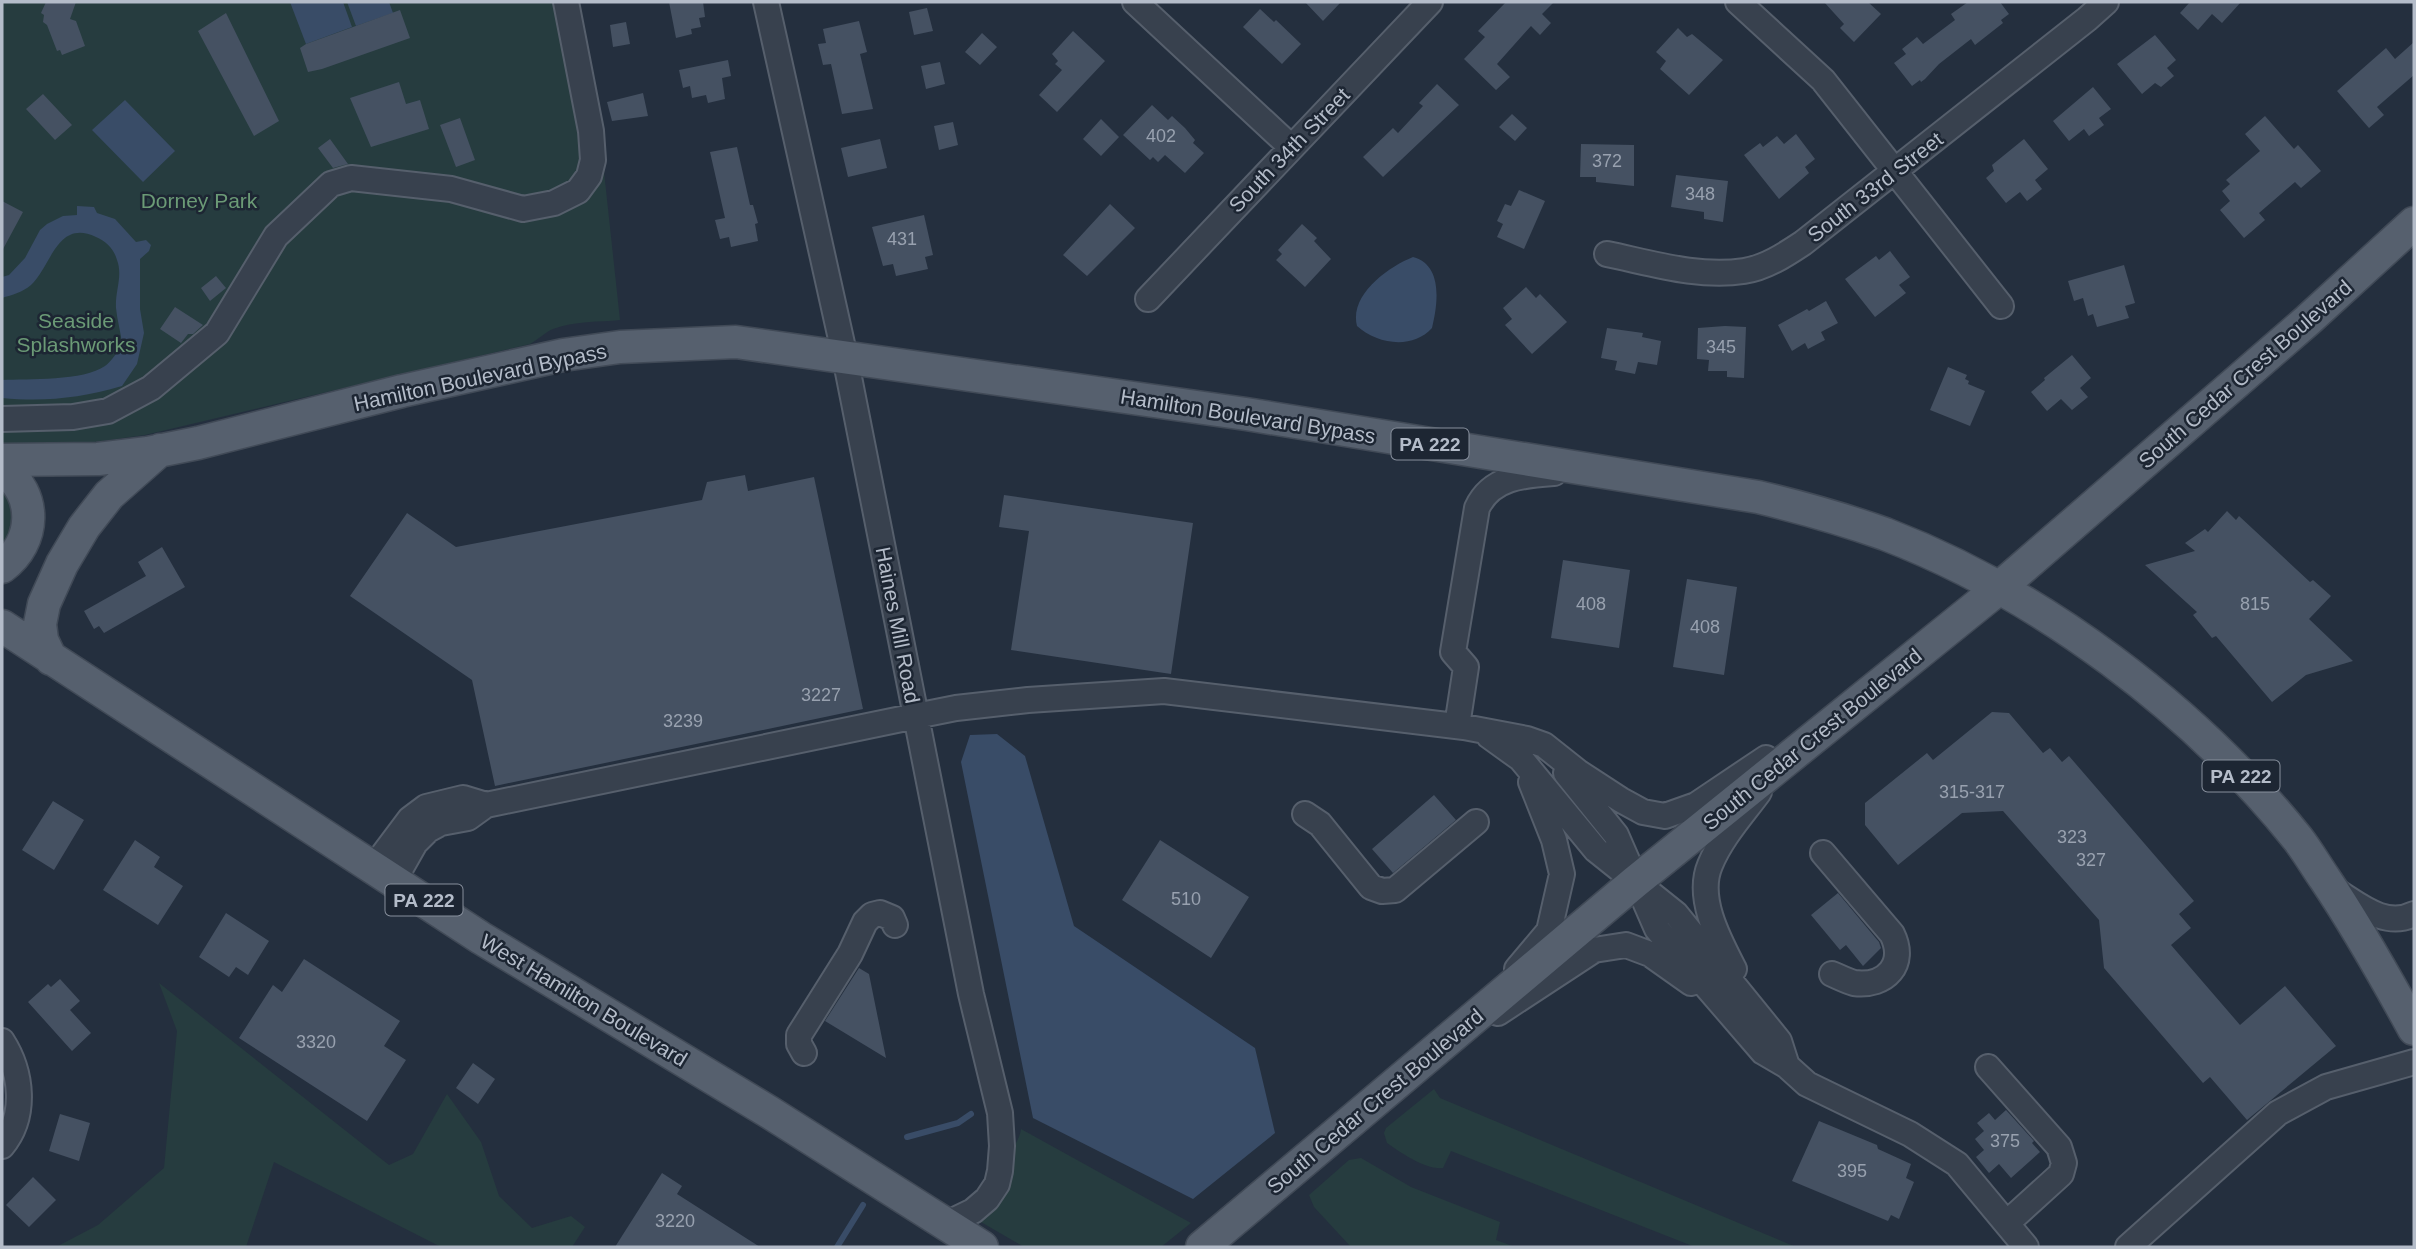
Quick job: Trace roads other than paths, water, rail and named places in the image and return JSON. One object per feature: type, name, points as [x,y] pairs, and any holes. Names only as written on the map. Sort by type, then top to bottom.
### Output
[{"type":"main road","name":"South Cedar Crest Boulevard","points":[[1202,1247],[1635,882],[1998,589],[2308,320],[2414,223]]},
{"type":"main road","name":"Hamilton Boulevard Bypass","points":[[2,460],[98,459],[160,450],[563,355],[620,347],[736,342],[1246,414],[1758,497],[1809,509],[1885,535],[1998,589],[2090,646],[2147,689],[2201,736],[2252,787],[2300,841],[2350,915],[2414,1029]]},
{"type":"main road","points":[[51,659],[42,640],[40,624],[44,604],[62,564],[84,527],[109,495],[160,450]]},
{"type":"main road","points":[[2,469],[16,481],[29,516],[25,541],[14,558],[2,567]]},
{"type":"main road","name":"West Hamilton Boulevard","points":[[2,626],[493,946],[769,1112],[946,1224]]},
{"type":"main road","name":"PA 222","points":[[946,1224],[982,1247]]},
{"type":"street","points":[[2,419],[73,417],[107,411],[151,388],[217,333],[276,236],[331,184],[351,178],[451,189],[523,209],[554,203],[578,191],[589,176],[593,160],[591,131],[566,2]]},
{"type":"street","name":"Haines Mill Road","points":[[766,2],[845,357],[971,994],[1000,1113],[1002,1146],[996,1184],[987,1199],[973,1211],[946,1224]]},
{"type":"street","points":[[1135,2],[1291,147]]},
{"type":"street","name":"South 34th Street","points":[[1148,299],[1430,2]]},
{"type":"street","points":[[1738,2],[1823,80],[2001,306]]},
{"type":"street","name":"South 33rd Street","points":[[1607,254],[1701,273],[1745,271],[1765,265],[1803,243],[2106,2]]},
{"type":"street","points":[[1457,726],[1466,667],[1453,652],[1477,508],[1482,498],[1499,483],[1521,475],[1600,471]]},
{"type":"street","points":[[384,873],[410,819],[426,807],[463,798],[486,805],[956,708],[1028,700],[1164,691],[1457,726],[1527,739],[1544,745],[1578,772],[1643,813],[1665,816],[1696,805],[1895,673]]},
{"type":"street","points":[[1483,731],[1521,759],[1596,850],[1635,882]]},
{"type":"street","points":[[1544,745],[1616,835],[1657,929],[1771,1046],[1787,1066],[1807,1084],[1910,1134],[1957,1164],[2026,1247]]},
{"type":"street","points":[[1479,1013],[1549,931],[1562,874],[1554,840],[1521,759]]},
{"type":"street","points":[[1771,1046],[1720,941],[1709,910],[1707,890],[1709,867],[1721,843],[1776,768]]},
{"type":"street","points":[[1304,814],[1320,824],[1371,887],[1382,891],[1395,890],[1476,822]]},
{"type":"street","points":[[1823,853],[1892,934],[1898,946],[1898,960],[1888,975],[1873,981],[1853,982],[1832,974]]},
{"type":"street","points":[[2331,888],[2384,919],[2404,919],[2414,914]]},
{"type":"street","points":[[804,1053],[799,1044],[799,1035],[850,954],[865,922],[872,915],[880,913],[892,918],[895,925]]},
{"type":"street","points":[[1415,1067],[1594,950],[1626,945],[1650,954],[1685,977],[1771,1046]]},
{"type":"street","points":[[2,1041],[13,1062],[19,1082],[19,1104],[15,1122],[2,1146]]},
{"type":"street","points":[[2127,1247],[2278,1112],[2326,1087],[2414,1062]]},
{"type":"street","points":[[1988,1066],[2059,1147],[2064,1163],[2061,1174],[2007,1223]]},
{"type":"water","points":[[290,2],[343,2],[352,27],[306,44]]},
{"type":"water","points":[[347,2],[389,2],[393,13],[356,26]]},
{"type":"water","points":[[125,100],[175,151],[143,182],[92,130]]},
{"type":"water","points":[[77,206],[94,207],[97,213],[115,219],[136,242],[146,240],[151,245],[149,251],[140,259],[140,309],[144,333],[137,364],[122,386],[107,390],[48,399],[2,398],[2,380],[55,378],[96,371],[112,359],[122,345],[116,308],[119,266],[112,249],[96,237],[83,233],[72,234],[64,239],[31,285],[2,298],[2,277],[9,275],[25,258],[40,230],[63,216],[77,215]]},
{"type":"water","points":[[1413,257],[1423,261],[1434,276],[1437,297],[1432,328],[1424,335],[1405,342],[1384,340],[1365,332],[1357,326],[1356,315],[1365,293],[1382,275]]},
{"type":"water","points":[[997,734],[1025,756],[1074,926],[1255,1048],[1275,1133],[1193,1199],[1033,1118],[961,762],[970,735]]},
{"type":"waterway","points":[[907,1137],[958,1123],[971,1114]]},
{"type":"waterway","points":[[837,1247],[863,1205]]},
{"type":"park label","name":"Dorney Park","points":[[199,200]]},
{"type":"park label","name":"Seaside Splashworks","points":[[76,332]]}]
